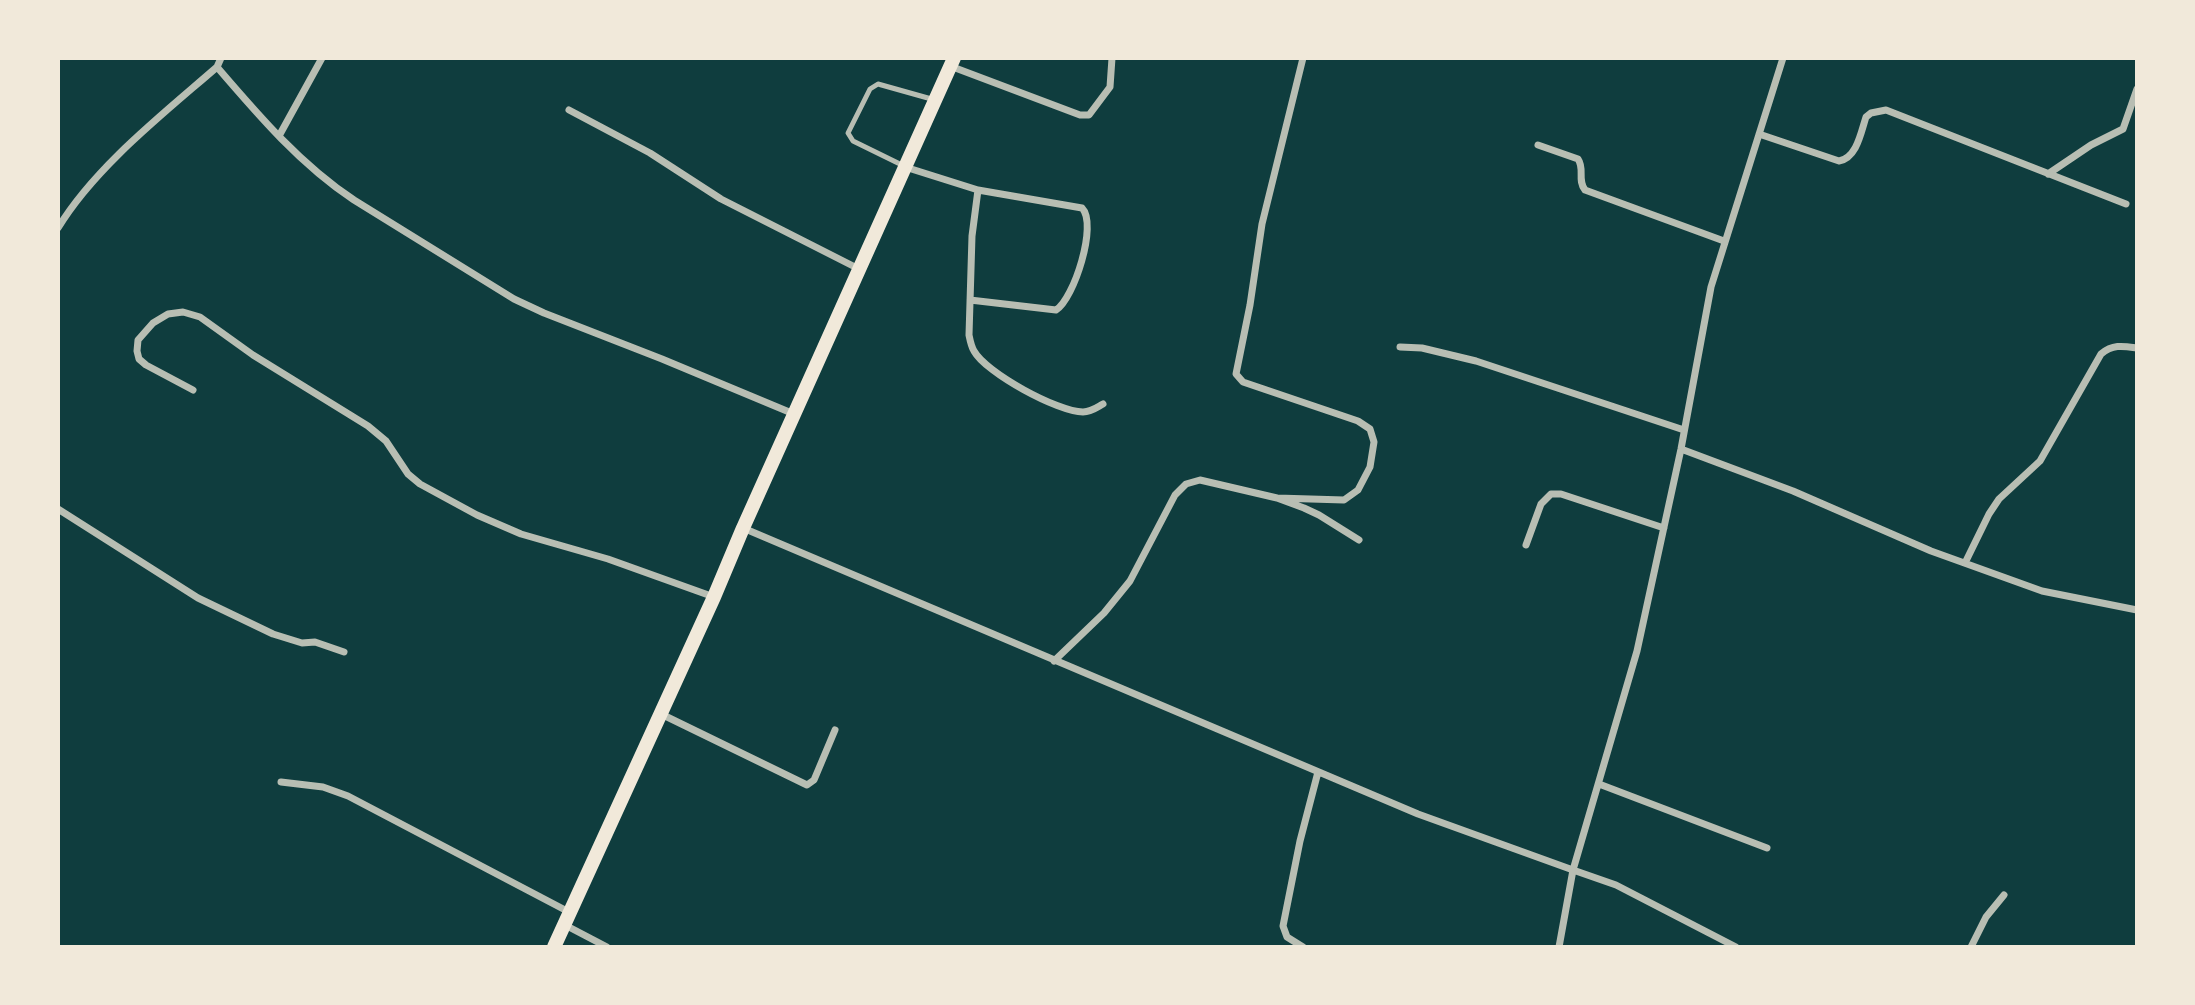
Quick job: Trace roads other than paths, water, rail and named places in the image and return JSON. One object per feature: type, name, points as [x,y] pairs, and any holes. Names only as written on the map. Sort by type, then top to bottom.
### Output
[{"type":"main road","points":[[554,947],[714,597],[952,62]]},
{"type":"street","points":[[58,228],[80,195],[168,109],[217,67],[221,58]]},
{"type":"street","points":[[279,136],[322,58]]},
{"type":"street","points":[[952,62],[1080,116],[1089,115],[1110,87],[1112,58]]},
{"type":"street","points":[[1277,498],[1344,500],[1358,490],[1370,467],[1374,442],[1370,429],[1358,421],[1243,382],[1236,374],[1252,298],[1262,224],[1303,58]]},
{"type":"street","points":[[1559,947],[1573,870],[1637,651],[1681,449],[1704,312],[1783,58]]},
{"type":"street","points":[[217,67],[279,136],[329,183],[514,299],[794,414]]},
{"type":"street","points":[[2049,174],[2091,145],[2123,129],[2137,89]]},
{"type":"street","points":[[569,110],[650,153],[721,199],[859,269]]},
{"type":"street","points":[[1759,134],[1839,161],[1846,160],[1852,154],[1866,117],[1871,113],[1886,110],[2126,204]]},
{"type":"street","points":[[1538,145],[1578,159],[1581,163],[1581,185],[1585,190],[1724,242]]},
{"type":"street","points":[[905,167],[978,190],[1082,208],[1087,216],[1085,252],[1065,303],[1056,310],[970,300]]},
{"type":"street","points":[[978,190],[972,236],[969,335],[973,350],[981,360],[1011,383],[1070,410],[1091,411],[1103,404]]},
{"type":"street","points":[[193,390],[146,365],[139,359],[136,351],[138,340],[153,323],[168,314],[183,313],[200,317],[253,355],[368,426],[386,441],[408,474],[420,484],[477,515],[521,534],[608,559],[714,597]]},
{"type":"street","points":[[1965,563],[1999,499],[2040,461],[2101,354],[2108,348],[2119,345],[2137,348]]},
{"type":"street","points":[[1400,347],[1434,350],[1486,364],[1684,430]]},
{"type":"street","points":[[1681,449],[1793,491],[1931,551],[2042,591],[2137,610]]},
{"type":"street","points":[[1054,661],[1104,612],[1129,581],[1175,495],[1185,484],[1200,480],[1277,498],[1319,515],[1359,540]]},
{"type":"street","points":[[1526,545],[1541,503],[1551,494],[1561,494],[1664,528]]},
{"type":"street","points":[[58,509],[198,598],[273,634],[302,643],[315,642],[344,652]]},
{"type":"street","points":[[743,528],[1418,814],[1616,885],[1736,947]]},
{"type":"street","points":[[661,713],[807,785],[814,780],[835,730]]},
{"type":"street","points":[[1303,947],[1287,937],[1283,926],[1300,841],[1318,772]]},
{"type":"street","points":[[281,782],[323,787],[348,796],[567,918],[607,947]]},
{"type":"street","points":[[1599,784],[1767,848]]},
{"type":"street","points":[[1971,947],[1986,917],[2004,895]]},
{"type":"lane","points":[[905,167],[853,141],[848,132],[870,89],[878,83],[935,100]]}]
